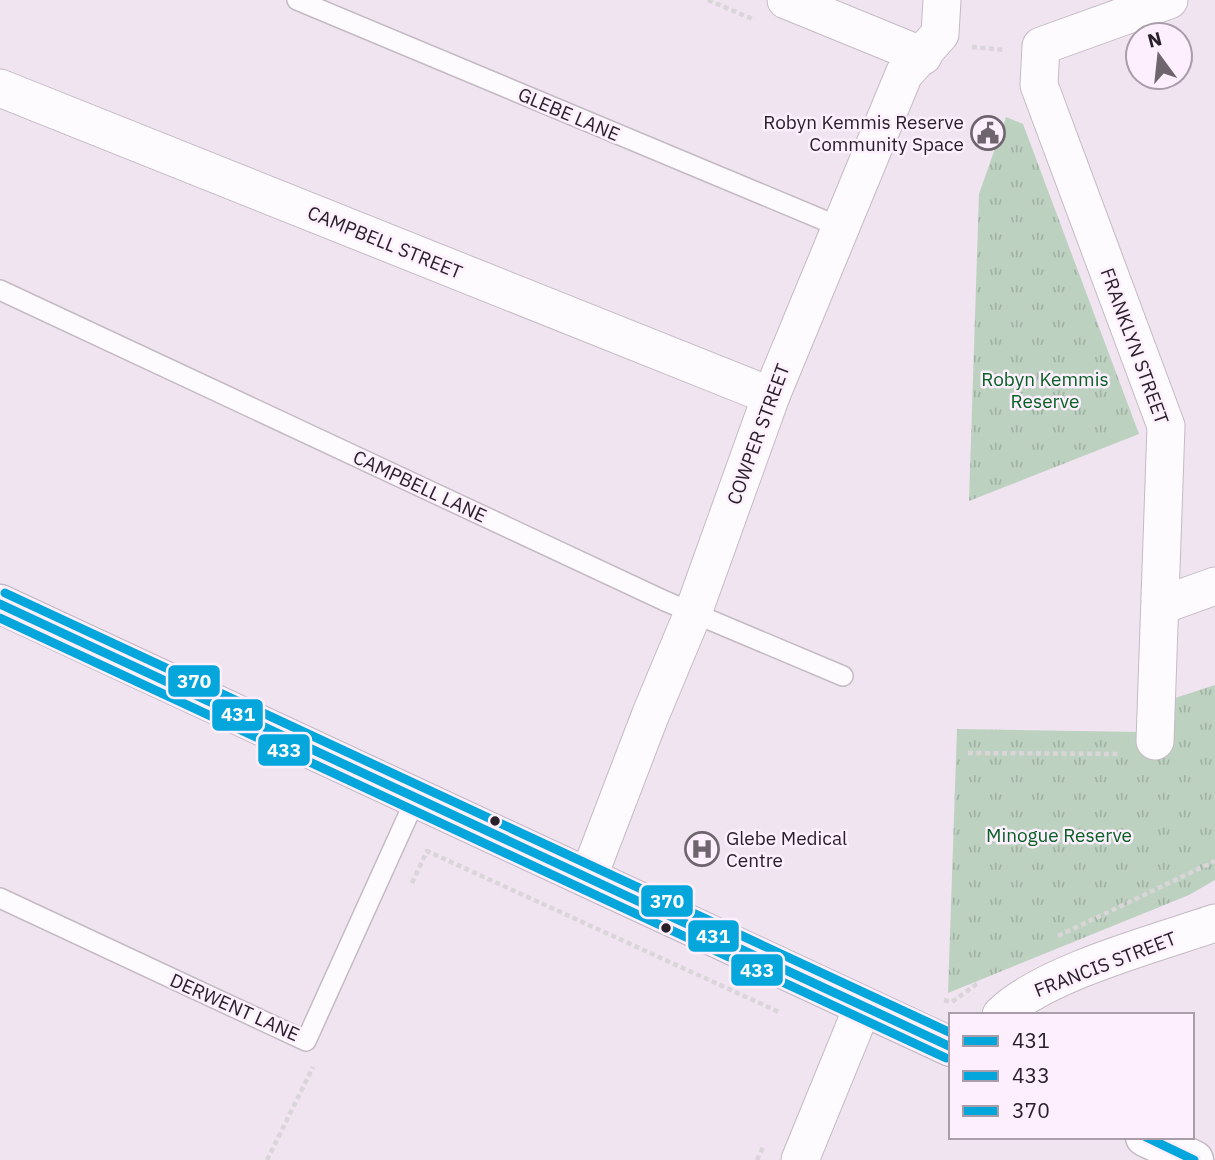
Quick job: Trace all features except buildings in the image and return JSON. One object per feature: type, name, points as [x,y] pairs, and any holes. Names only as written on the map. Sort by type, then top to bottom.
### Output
[{"type":"main road","points":[[0,604],[949,1046]]},
{"type":"main road","points":[[1149,1139],[1194,1160]]},
{"type":"street","points":[[786,0],[923,56]]},
{"type":"street","name":"COWPER STREET","points":[[589,878],[649,716],[693,613],[771,396],[904,74],[940,34],[942,0]]},
{"type":"street","points":[[1026,48],[1169,0]]},
{"type":"street","name":"FRANKLYN STREET","points":[[1026,48],[1166,426],[1162,605],[1155,741]]},
{"type":"street","name":"CAMPBELL STREET","points":[[0,88],[771,396]]},
{"type":"street","points":[[1162,605],[1215,586]]},
{"type":"street","name":"FRANCIS STREET","points":[[1004,1013],[1025,996],[1056,980],[1214,924]]},
{"type":"street","points":[[800,1160],[863,1006]]},
{"type":"lane","name":"GLEBE LANE","points":[[297,0],[840,228]]},
{"type":"lane","name":"CAMPBELL LANE","points":[[0,290],[693,613],[843,676]]},
{"type":"lane","name":"DERWENT LANE","points":[[0,898],[306,1041],[416,798]]},
{"type":"path","points":[[961,46],[1026,48]]},
{"type":"path","points":[[968,753],[1095,754]]},
{"type":"path","points":[[428,851],[789,1016]]},
{"type":"path","points":[[1052,939],[1215,862]]},
{"type":"path","points":[[941,999],[952,1002],[980,981]]},
{"type":"path","points":[[267,1160],[316,1061],[306,1041]]},
{"type":"green space","name":"Robyn Kemmis Reserve","points":[[1006,117],[1023,124],[1139,434],[969,501],[979,194]]},
{"type":"green space","name":"Minogue Reserve","points":[[1215,685],[1215,880],[1189,895],[948,993],[957,729],[1143,732],[1175,698]]},
{"type":"transit line","name":"370","points":[[5,593],[949,1032]]},
{"type":"transit line","name":"431","points":[[0,604],[949,1046]]},
{"type":"transit line","name":"433","points":[[0,618],[946,1058]]},
{"type":"transit line","name":"431","points":[[1150,1139],[1194,1160]]},
{"type":"place","name":"Robyn Kemmis Reserve Community Space","points":[[988,133]]},
{"type":"place","name":"Glebe Medical Centre","points":[[702,849]]}]
